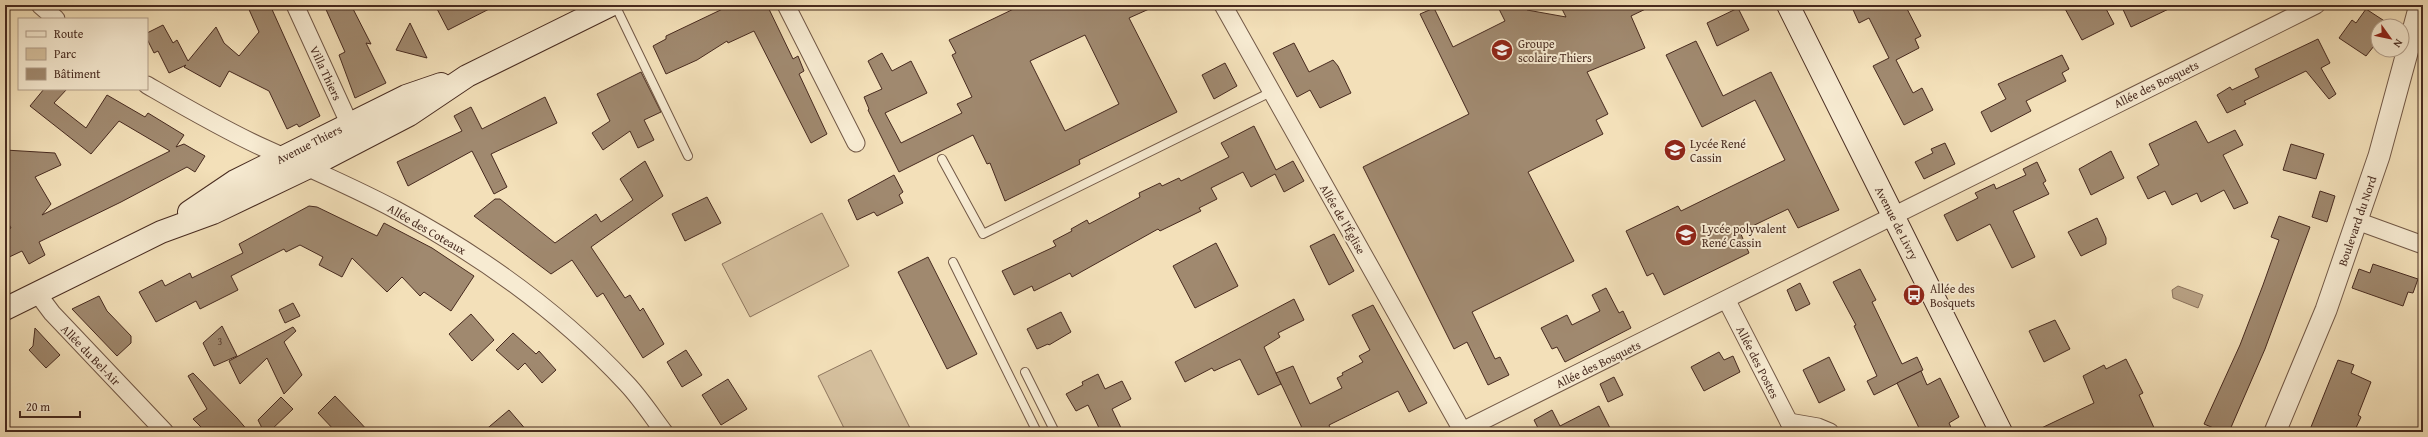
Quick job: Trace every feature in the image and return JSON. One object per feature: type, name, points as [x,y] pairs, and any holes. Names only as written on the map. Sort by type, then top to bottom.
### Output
[{"type":"main road","name":"Avenue Thiers","points":[[5,309],[161,232],[214,213],[309,167],[353,132],[406,96],[467,76],[611,5]]},
{"type":"main road","name":"Avenue de Livry","points":[[1789,8],[2001,432]]},
{"type":"main road","name":"Avenue Thiers","points":[[161,232],[235,181],[285,156],[353,132]]},
{"type":"street","points":[[40,5],[55,18]]},
{"type":"street","name":"Villa Thiers","points":[[295,5],[353,132]]},
{"type":"street","points":[[786,5],[856,143]]},
{"type":"street","name":"Allée de l'Église","points":[[1223,5],[1462,432]]},
{"type":"street","name":"Allée des Bosquets","points":[[1462,432],[1727,301],[1893,215],[2316,5]]},
{"type":"street","name":"Boulevard du Nord","points":[[2275,432],[2326,310],[2357,221],[2379,156],[2420,5]]},
{"type":"street","name":"Allée des Coteaux","points":[[148,86],[263,148],[309,167],[395,209],[455,243],[518,285],[574,332],[628,385],[664,432]]},
{"type":"street","points":[[2357,221],[2423,245]]},
{"type":"street","name":"Allée du Bel-Air","points":[[37,293],[52,313],[165,432]]},
{"type":"street","name":"Allée des Postes","points":[[1727,301],[1789,427]]},
{"type":"street","points":[[1789,427],[1818,426],[1830,432]]},
{"type":"lane","points":[[616,5],[688,156]]},
{"type":"lane","points":[[942,160],[983,234],[1271,92]]},
{"type":"lane","points":[[952,262],[1037,432]]},
{"type":"lane","points":[[1025,372],[1055,432]]},
{"type":"green space","points":[[822,213],[849,266],[750,317],[722,264]]},
{"type":"green space","points":[[871,350],[912,432],[846,432],[818,376]]},
{"type":"shaded area","points":[[2178,286],[2203,295],[2198,308],[2173,298],[2172,290]]},
{"type":"building","points":[[247,5],[270,5],[320,116],[299,127],[297,124],[287,129],[269,91],[229,71],[220,87],[184,67],[186,65],[169,73],[158,51],[154,53],[148,41],[148,32],[163,25],[173,43],[177,40],[188,61],[216,27],[224,43],[239,56],[259,32]]},
{"type":"building","points":[[324,5],[351,5],[371,44],[366,43],[386,83],[355,98],[339,55],[345,52]]},
{"type":"building","points":[[435,5],[497,5],[448,30]]},
{"type":"building","points":[[731,5],[767,5],[793,59],[798,56],[804,71],[799,74],[827,134],[811,143],[754,31],[728,43],[727,41],[697,60],[666,74],[653,46],[666,39],[666,36]]},
{"type":"building","points":[[1022,5],[1158,5],[1129,18],[1177,112],[1079,160],[1080,164],[1005,201],[990,163],[987,164],[973,135],[899,172],[868,110],[869,109],[864,97],[882,89],[868,61],[882,53],[892,71],[911,61],[927,93],[885,113],[901,143],[962,113],[957,104],[972,97],[952,55],[956,53],[949,40]],"holes":[[[1085,35],[1119,104],[1065,131],[1030,61]]]},
{"type":"building","points":[[1497,5],[1525,5],[1527,10],[1566,17],[1560,5],[1654,5],[1631,16],[1645,48],[1587,72],[1608,114],[1596,120],[1603,134],[1528,172],[1574,261],[1472,312],[1495,359],[1500,357],[1509,375],[1488,385],[1467,342],[1454,349],[1363,167],[1469,114],[1420,14],[1434,8],[1453,47],[1505,21]]},
{"type":"building","points":[[1851,5],[1905,5],[1921,36],[1915,39],[1919,48],[1896,60],[1913,93],[1922,88],[1933,110],[1904,125],[1873,66],[1889,58],[1869,18],[1859,23]]},
{"type":"building","points":[[2063,5],[2104,5],[2114,24],[2082,40]]},
{"type":"building","points":[[2121,5],[2177,5],[2131,27]]},
{"type":"building","points":[[1738,8],[1749,30],[1717,46],[1707,23]]},
{"type":"building","points":[[2366,9],[2380,18],[2370,18],[2370,51],[2366,56],[2339,38],[2352,20],[2356,23]]},
{"type":"building","points":[[410,23],[427,58],[396,50]]},
{"type":"building","points":[[2318,39],[2330,63],[2321,68],[2336,94],[2329,99],[2306,71],[2244,101],[2246,104],[2227,113],[2217,95],[2230,87],[2232,90],[2259,77],[2255,69]]},
{"type":"building","points":[[1696,41],[1723,96],[1771,72],[1839,210],[1798,228],[1788,209],[1740,232],[1749,253],[1664,295],[1653,273],[1647,276],[1626,231],[1678,206],[1681,211],[1785,160],[1755,100],[1702,127],[1666,55]]},
{"type":"building","points":[[1294,43],[1309,72],[1333,60],[1338,66],[1351,93],[1320,108],[1310,90],[1297,97],[1273,53]]},
{"type":"building","points":[[2062,55],[2069,69],[2062,73],[2066,81],[2026,101],[2031,111],[1991,132],[1981,112],[2006,99],[1998,84]]},
{"type":"building","points":[[1225,63],[1237,86],[1214,99],[1202,75]]},
{"type":"building","points":[[641,72],[661,112],[644,120],[654,140],[638,148],[630,131],[603,150],[592,133],[610,121],[597,94]]},
{"type":"building","points":[[43,90],[66,90],[54,103],[86,128],[107,95],[145,117],[148,113],[184,135],[176,147],[184,144],[205,156],[195,172],[187,167],[121,202],[39,242],[45,255],[29,264],[22,251],[5,259],[5,231],[11,228],[5,217],[5,150],[55,153],[61,165],[35,177],[51,204],[42,215],[170,151],[119,121],[91,154],[30,106]]},
{"type":"building","points":[[545,97],[557,123],[491,154],[507,187],[494,194],[472,151],[408,186],[397,162],[462,131],[454,116],[471,107],[482,129]]},
{"type":"building","points":[[2196,121],[2208,143],[2235,130],[2243,145],[2223,155],[2248,203],[2234,209],[2224,190],[2201,202],[2197,193],[2172,205],[2165,191],[2148,199],[2137,177],[2159,165],[2149,144]]},
{"type":"building","points":[[1254,126],[1276,170],[1293,161],[1304,181],[1284,192],[1275,174],[1251,187],[1243,172],[1211,188],[1217,199],[1199,208],[1201,211],[1160,231],[1158,229],[1072,277],[1070,273],[1034,291],[1032,286],[1014,295],[1002,271],[1056,246],[1053,241],[1072,231],[1071,229],[1087,220],[1089,224],[1140,197],[1139,193],[1160,183],[1162,186],[1179,178],[1181,181],[1229,157],[1221,143]]},
{"type":"building","points":[[1945,143],[1955,164],[1924,179],[1915,162],[1933,153],[1931,149]]},
{"type":"building","points":[[2291,144],[2324,154],[2316,179],[2283,170]]},
{"type":"building","points":[[2111,151],[2124,178],[2091,195],[2079,169]]},
{"type":"building","points":[[645,161],[663,196],[591,247],[625,298],[630,295],[640,311],[643,308],[664,344],[643,358],[603,293],[597,297],[572,260],[551,274],[474,216],[495,199],[500,199],[555,243],[596,214],[601,222],[633,200],[620,179]]},
{"type":"building","points":[[2037,162],[2046,181],[2043,183],[2049,194],[2013,211],[2035,257],[2012,268],[1990,224],[1957,241],[1944,215],[1978,198],[1975,193],[1994,184],[1996,189],[2026,175],[2023,169]]},
{"type":"building","points":[[894,175],[903,192],[899,195],[903,203],[877,216],[874,212],[857,220],[848,200]]},
{"type":"building","points":[[2320,191],[2335,196],[2327,222],[2312,217]]},
{"type":"building","points":[[707,197],[721,223],[685,241],[672,214]]},
{"type":"building","points":[[309,206],[317,207],[377,236],[384,223],[432,248],[474,276],[451,311],[424,292],[420,296],[402,277],[387,292],[352,258],[342,277],[319,265],[323,257],[300,245],[286,252],[284,249],[231,276],[238,290],[200,309],[196,301],[156,322],[139,292],[162,280],[165,286],[190,273],[192,278],[243,253],[239,244]]},
{"type":"building","points":[[2279,216],[2310,227],[2265,349],[2229,432],[2223,432],[2204,424],[2240,345],[2263,285],[2279,240],[2271,237]]},
{"type":"building","points":[[2097,218],[2106,238],[2106,244],[2081,256],[2068,232]]},
{"type":"building","points":[[1334,234],[1354,271],[1329,285],[1310,246]]},
{"type":"building","points":[[1216,243],[1238,286],[1195,308],[1173,266]]},
{"type":"building","points":[[928,257],[977,354],[947,369],[898,272]]},
{"type":"building","points":[[2373,264],[2418,279],[2413,293],[2408,292],[2403,306],[2352,288],[2359,269],[2370,273]]},
{"type":"building","points":[[1860,269],[1876,300],[1872,302],[1902,364],[1917,357],[1923,370],[1874,395],[1867,381],[1877,376],[1854,326],[1856,325],[1833,282]]},
{"type":"building","points":[[1800,283],[1810,304],[1796,311],[1787,290]]},
{"type":"building","points":[[1606,288],[1619,313],[1623,311],[1631,328],[1565,362],[1557,347],[1552,349],[1541,328],[1567,315],[1572,325],[1600,311],[1592,295]]},
{"type":"building","points":[[99,296],[107,311],[131,336],[131,343],[117,356],[72,309]]},
{"type":"building","points":[[1294,299],[1304,320],[1278,333],[1280,337],[1264,347],[1281,384],[1258,395],[1240,359],[1214,371],[1212,368],[1185,382],[1175,362]]},
{"type":"building","points":[[293,303],[300,316],[285,323],[279,310]]},
{"type":"building","points":[[1373,305],[1427,403],[1409,412],[1398,391],[1329,425],[1332,432],[1304,432],[1276,373],[1293,366],[1310,404],[1342,388],[1337,378],[1343,375],[1342,373],[1363,362],[1359,356],[1370,350],[1352,315]]},
{"type":"building","points":[[1061,312],[1071,332],[1049,345],[1048,344],[1037,349],[1027,329]]},
{"type":"building","points":[[471,314],[494,340],[472,361],[449,334]]},
{"type":"building","points":[[2055,320],[2070,349],[2044,362],[2029,331]]},
{"type":"building","points":[[222,326],[237,356],[214,366],[203,343]]},
{"type":"building","points":[[293,327],[296,331],[284,342],[302,375],[284,394],[267,358],[240,384],[229,361]]},
{"type":"building","points":[[35,328],[60,355],[46,368],[29,350],[33,346]]},
{"type":"building","points":[[513,333],[536,354],[539,351],[556,370],[542,383],[525,363],[518,370],[496,350]]},
{"type":"building","points":[[686,350],[702,375],[682,387],[667,362]]},
{"type":"building","points":[[1719,352],[1724,360],[1733,356],[1740,372],[1704,391],[1691,367]]},
{"type":"building","points":[[1829,357],[1845,390],[1819,403],[1803,370]]},
{"type":"building","points":[[2126,359],[2143,393],[2139,395],[2156,432],[2033,432],[2094,403],[2083,376],[2104,365],[2106,369]]},
{"type":"building","points":[[2338,360],[2354,365],[2351,373],[2371,382],[2358,415],[2361,417],[2354,432],[2309,432]]},
{"type":"building","points":[[1921,371],[1927,385],[1940,378],[1959,417],[1949,423],[1953,432],[1921,432],[1897,383]]},
{"type":"building","points":[[193,373],[249,432],[206,432],[193,419],[207,409],[188,376]]},
{"type":"building","points":[[1098,374],[1105,389],[1122,381],[1131,399],[1112,409],[1123,432],[1101,432],[1088,405],[1076,411],[1066,394],[1083,385],[1082,382]]},
{"type":"building","points":[[1614,377],[1623,395],[1608,402],[1600,384]]},
{"type":"building","points":[[728,379],[747,409],[721,425],[702,395]]},
{"type":"building","points":[[335,396],[369,432],[336,432],[318,413]]},
{"type":"building","points":[[281,397],[293,409],[269,432],[264,432],[258,420]]},
{"type":"building","points":[[1599,406],[1612,432],[1540,432],[1534,420],[1552,410],[1560,426]]},
{"type":"building","points":[[509,410],[528,432],[483,432]]},
{"type":"place","name":"Groupe scolaire Thiers","points":[[1502,50]]},
{"type":"place","name":"Lycée René Cassin","points":[[1675,150]]},
{"type":"place","name":"Lycée polyvalent René Cassin","points":[[1686,235]]},
{"type":"place","name":"Allée des Bosquets","points":[[1914,295]]}]
